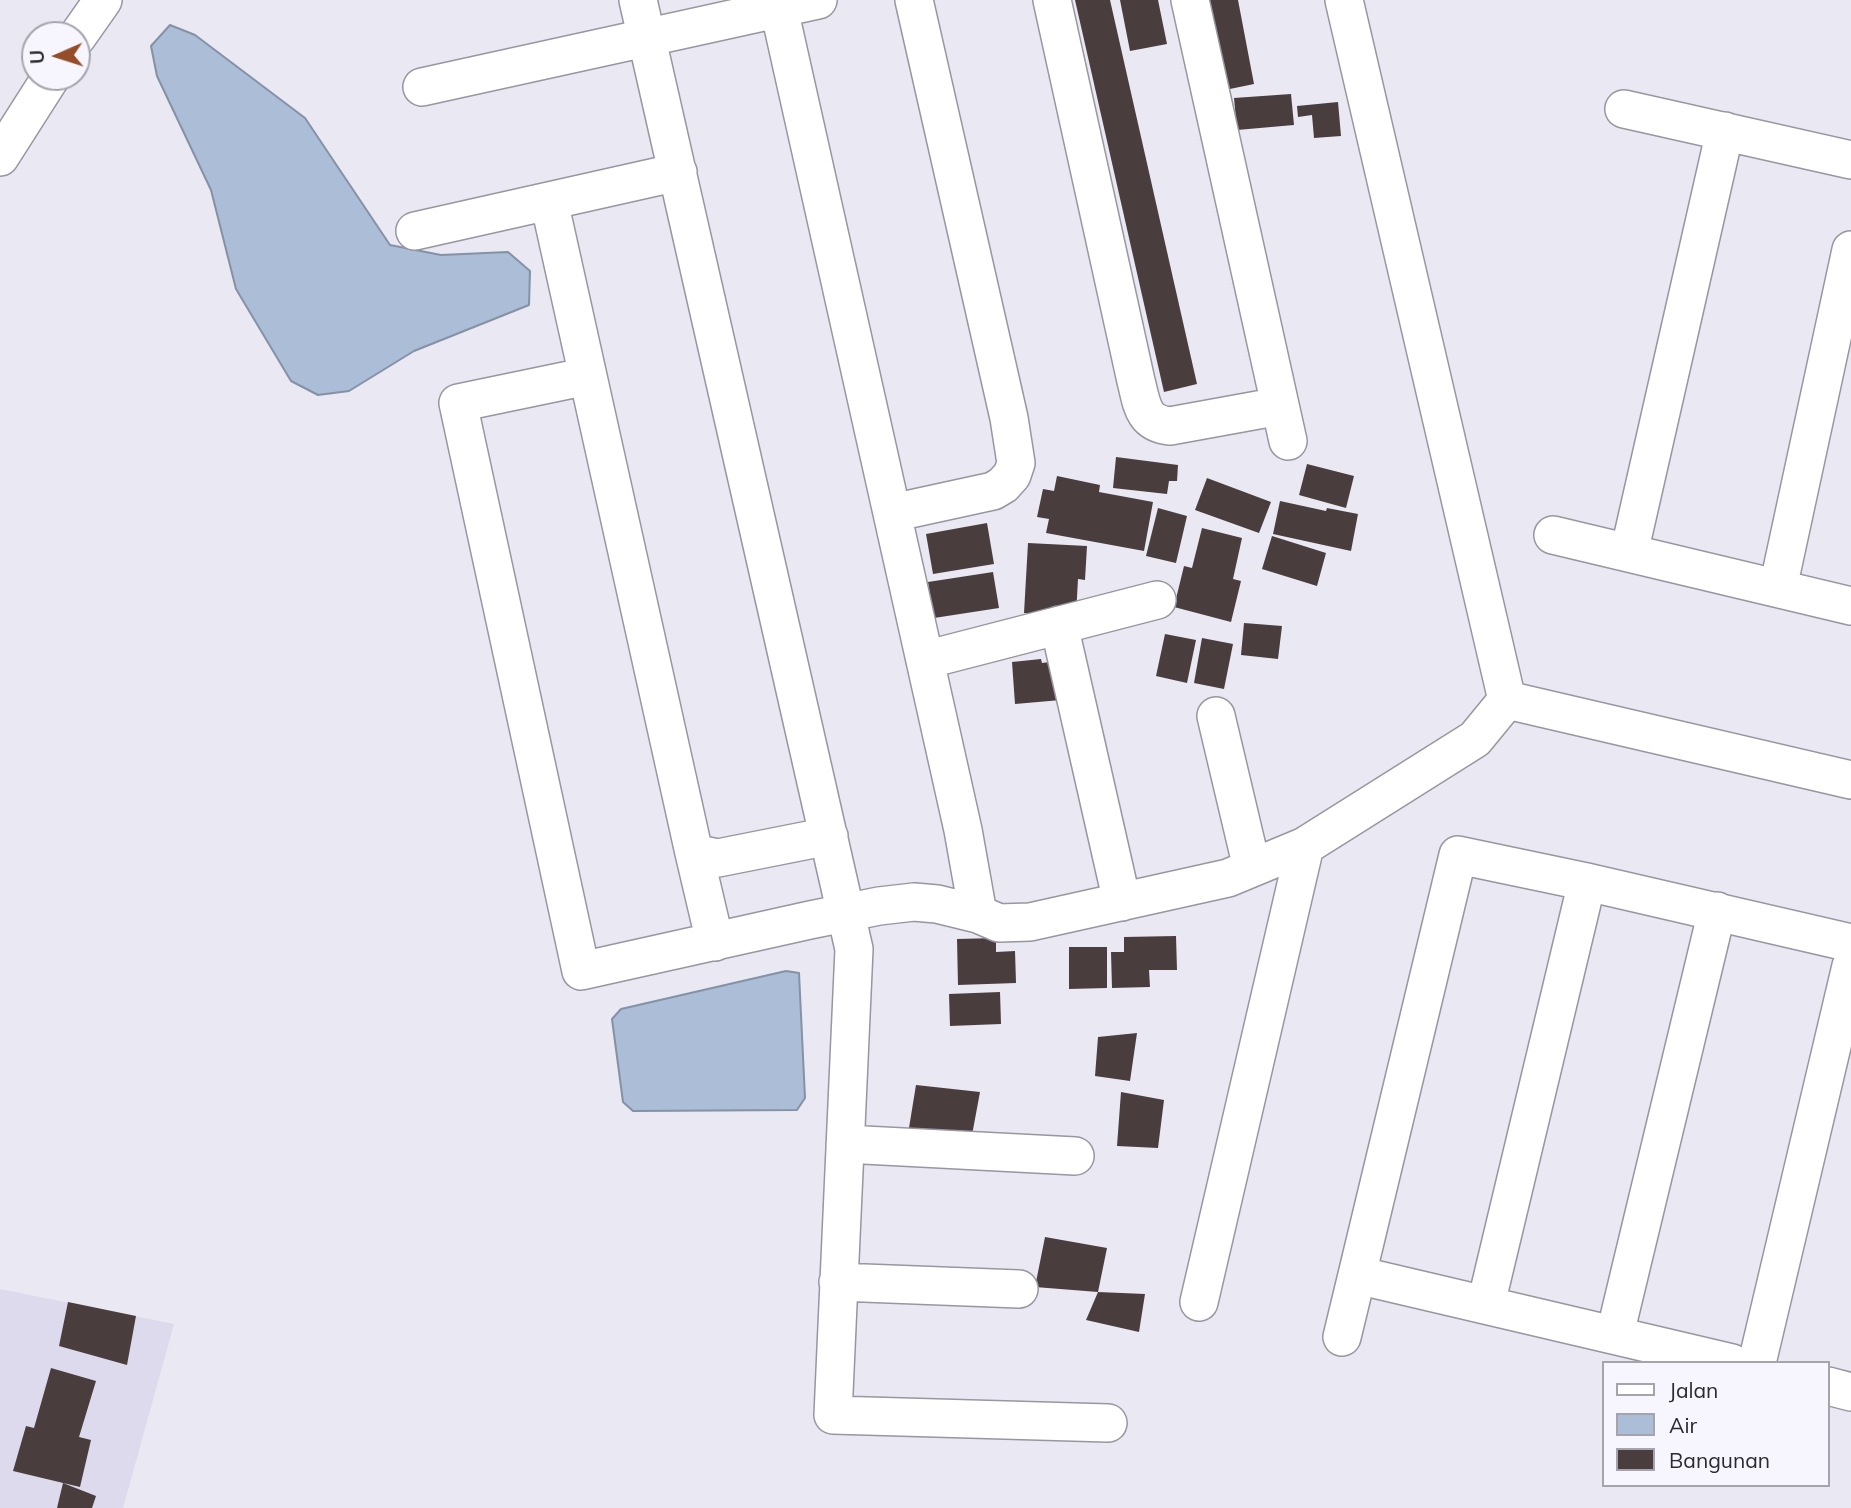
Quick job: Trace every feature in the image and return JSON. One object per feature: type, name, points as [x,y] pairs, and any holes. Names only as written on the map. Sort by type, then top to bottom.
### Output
[{"type":"street","points":[[88,21],[103,0]]},
{"type":"street","points":[[638,0],[854,949],[832,1415],[1108,1423]]},
{"type":"street","points":[[422,87],[646,37],[778,4],[817,0]]},
{"type":"street","points":[[892,513],[993,491],[1012,475],[1016,463],[1009,418],[914,0]]},
{"type":"street","points":[[1052,0],[1136,381],[1147,416],[1160,425],[1170,426],[1284,423],[1190,0]]},
{"type":"street","points":[[1344,0],[1507,700]]},
{"type":"street","points":[[778,4],[963,830],[978,914]]},
{"type":"street","points":[[0,157],[42,91]]},
{"type":"street","points":[[1624,109],[1851,160]]},
{"type":"street","points":[[1629,553],[1725,131]]},
{"type":"street","points":[[415,232],[678,172]]},
{"type":"street","points":[[549,201],[715,942]]},
{"type":"street","points":[[1778,588],[1851,250]]},
{"type":"street","points":[[588,376],[458,403],[581,971],[847,913],[915,902],[937,904],[978,914],[999,923],[1013,924],[1228,878],[1305,846],[1475,739],[1507,700]]},
{"type":"street","points":[[1553,534],[1851,606]]},
{"type":"street","points":[[925,660],[1157,600]]},
{"type":"street","points":[[1059,625],[1122,901]]},
{"type":"street","points":[[1507,700],[1851,780]]},
{"type":"street","points":[[1216,716],[1252,869]]},
{"type":"street","points":[[694,853],[718,858],[829,836]]},
{"type":"street","points":[[1199,1302],[1305,846]]},
{"type":"street","points":[[1342,1336],[1458,855],[1851,943]]},
{"type":"street","points":[[1486,1304],[1587,882]]},
{"type":"street","points":[[1615,1334],[1717,911]]},
{"type":"street","points":[[1757,1361],[1851,966]]},
{"type":"street","points":[[845,1144],[1075,1156]]},
{"type":"street","points":[[1357,1275],[1724,1361]]},
{"type":"street","points":[[838,1282],[1018,1289]]},
{"type":"street","points":[[1830,1387],[1851,1392]]},
{"type":"shaded area","points":[[0,1289],[174,1324],[123,1508],[0,1508]]},
{"type":"water","points":[[170,25],[195,35],[305,118],[390,245],[441,255],[508,252],[530,271],[529,305],[414,351],[349,391],[318,395],[291,381],[236,289],[211,190],[157,76],[151,46]]},
{"type":"water","points":[[786,971],[799,973],[805,1098],[797,1110],[633,1111],[623,1102],[612,1019],[621,1009]]},
{"type":"building","points":[[1075,0],[1110,0],[1197,384],[1164,392]]},
{"type":"building","points":[[1120,0],[1158,0],[1167,44],[1130,51]]},
{"type":"building","points":[[1207,0],[1238,0],[1254,84],[1225,90]]},
{"type":"building","points":[[1291,94],[1294,125],[1237,130],[1234,98]]},
{"type":"building","points":[[1338,102],[1341,136],[1314,138],[1312,115],[1298,117],[1297,106]]},
{"type":"building","points":[[1116,457],[1178,465],[1177,481],[1169,481],[1167,494],[1113,488]]},
{"type":"building","points":[[1307,464],[1354,476],[1346,508],[1299,495]]},
{"type":"building","points":[[1057,476],[1100,485],[1099,492],[1153,502],[1144,551],[1046,533],[1049,519],[1037,517],[1043,489],[1054,491]]},
{"type":"building","points":[[1207,478],[1271,502],[1259,533],[1195,510]]},
{"type":"building","points":[[1280,501],[1326,511],[1327,508],[1358,514],[1351,551],[1273,534]]},
{"type":"building","points":[[1158,508],[1187,516],[1176,563],[1146,556]]},
{"type":"building","points":[[987,523],[994,564],[933,574],[926,534]]},
{"type":"building","points":[[1202,528],[1242,538],[1233,579],[1241,581],[1231,622],[1174,607],[1184,566],[1192,568]]},
{"type":"building","points":[[1272,536],[1326,553],[1317,586],[1262,569]]},
{"type":"building","points":[[1028,543],[1087,546],[1085,580],[1078,579],[1076,615],[1024,613]]},
{"type":"building","points":[[993,572],[999,608],[934,618],[928,582]]},
{"type":"building","points":[[1244,623],[1282,626],[1278,659],[1241,655]]},
{"type":"building","points":[[1165,634],[1196,640],[1187,683],[1156,676]]},
{"type":"building","points":[[1202,638],[1233,644],[1224,689],[1194,683]]},
{"type":"building","points":[[1041,659],[1042,663],[1058,661],[1061,700],[1015,704],[1012,662]]},
{"type":"building","points":[[1176,936],[1177,970],[1149,970],[1150,987],[1112,988],[1111,952],[1124,952],[1124,937]]},
{"type":"building","points":[[996,938],[996,952],[1015,951],[1016,983],[958,985],[957,939]]},
{"type":"building","points":[[1069,947],[1107,947],[1107,988],[1069,989]]},
{"type":"building","points":[[1000,992],[1001,1024],[950,1026],[949,994]]},
{"type":"building","points":[[1137,1033],[1130,1081],[1095,1076],[1098,1037]]},
{"type":"building","points":[[916,1085],[980,1092],[970,1146],[908,1134]]},
{"type":"building","points":[[1121,1092],[1164,1100],[1158,1148],[1117,1146]]},
{"type":"building","points":[[1045,1237],[1107,1248],[1098,1292],[1035,1287]]},
{"type":"building","points":[[1098,1292],[1145,1294],[1139,1332],[1086,1320]]},
{"type":"building","points":[[68,1302],[136,1316],[127,1365],[59,1346]]},
{"type":"building","points":[[51,1368],[96,1381],[79,1437],[91,1440],[80,1487],[13,1471],[26,1426],[34,1428]]},
{"type":"building","points":[[63,1483],[96,1496],[92,1508],[57,1508]]}]
